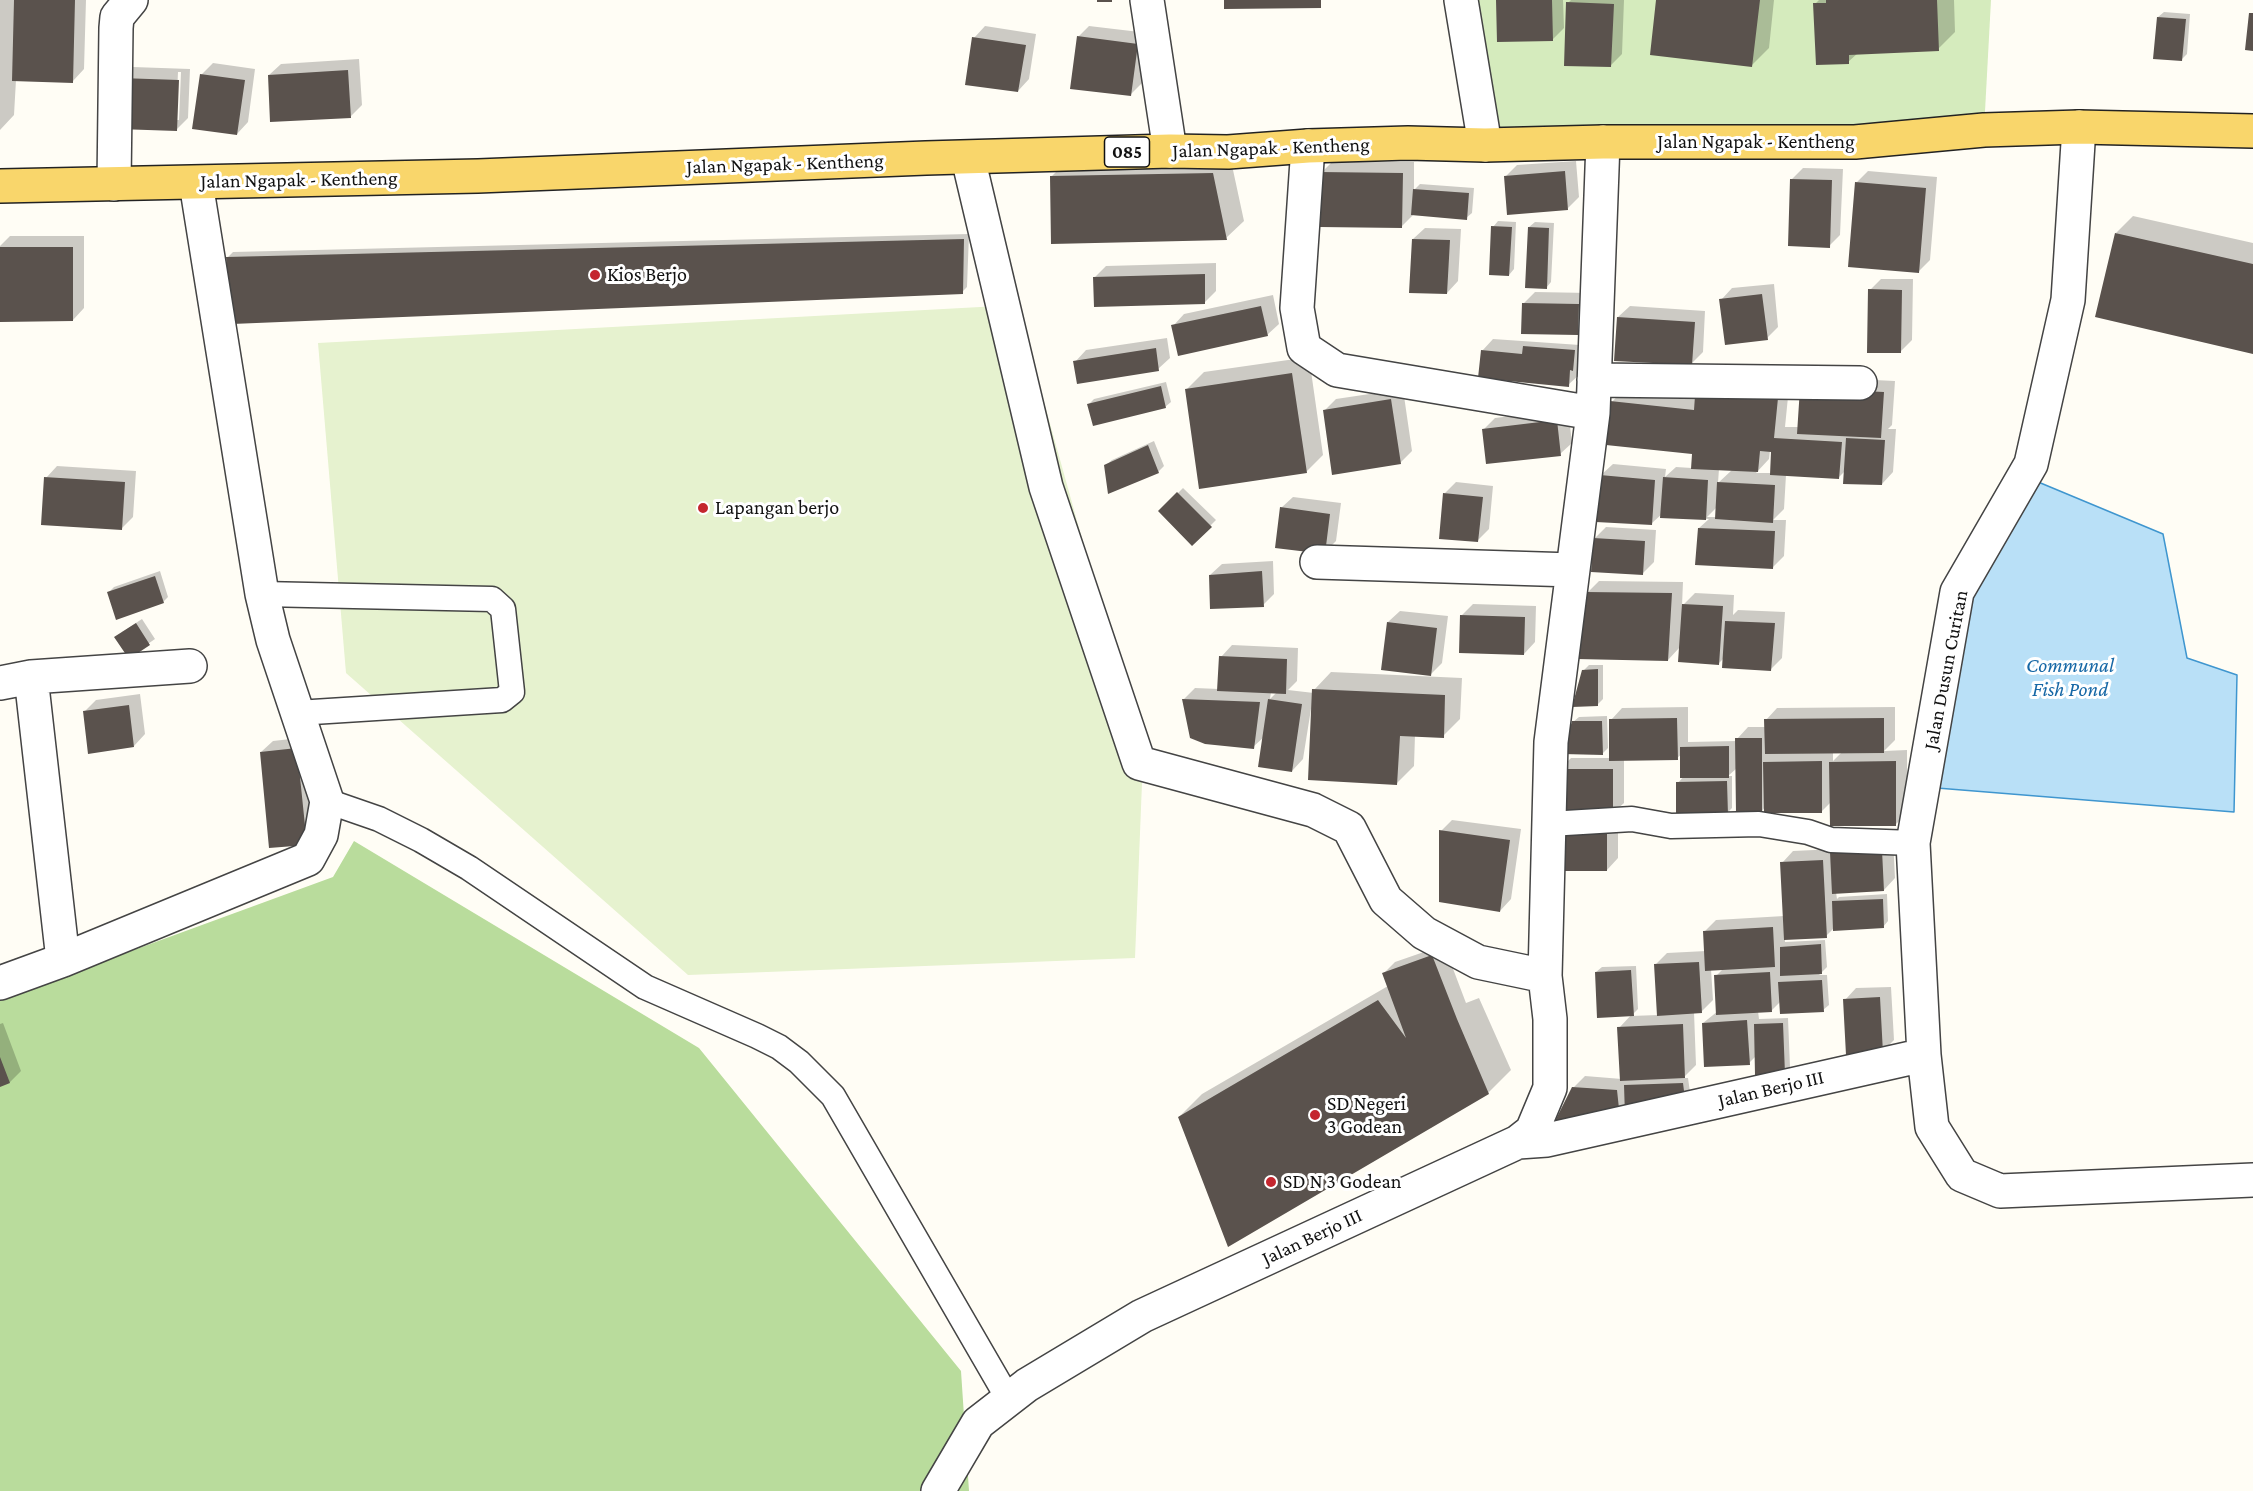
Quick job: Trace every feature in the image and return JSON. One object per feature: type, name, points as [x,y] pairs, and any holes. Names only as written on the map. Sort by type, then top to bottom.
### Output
[{"type":"main road","name":"Jalan Ngapak - Kentheng","points":[[0,186],[478,176],[1170,151],[1228,152],[1308,146],[1408,143],[1485,145],[1603,142],[1855,142],[1984,130],[2079,127],[2253,131]]},
{"type":"street","points":[[114,184],[117,17],[131,0]]},
{"type":"street","points":[[1147,0],[1170,151]]},
{"type":"street","points":[[1461,0],[1485,145]]},
{"type":"street","name":"Jalan Dusun Curitan","points":[[2079,127],[2068,300],[2031,465],[1957,592],[1913,843],[1924,1055],[1932,1127],[1962,1174],[2000,1191],[2253,1180]]},
{"type":"street","points":[[1518,1142],[1532,1131],[1550,1088],[1550,1019],[1545,976],[1551,742],[1593,413],[1603,142]]},
{"type":"street","points":[[1308,146],[1297,308],[1304,348],[1337,370],[1593,413]]},
{"type":"street","points":[[968,158],[1046,487],[1139,763],[1314,810],[1349,828],[1386,900],[1424,933],[1479,962],[1545,976]]},
{"type":"street","points":[[0,983],[63,960],[308,859],[321,835],[327,801],[273,640],[262,594],[196,183]]},
{"type":"street","points":[[1594,380],[1860,383]]},
{"type":"street","points":[[1317,562],[1573,570]]},
{"type":"street","points":[[63,960],[16,680],[190,666]]},
{"type":"street","name":"Jalan Berjo III","points":[[938,1491],[978,1423],[1027,1385],[1143,1316],[1518,1142],[1547,1140],[1924,1055]]},
{"type":"lane","points":[[262,594],[492,599],[503,609],[512,692],[502,700],[297,713]]},
{"type":"lane","points":[[327,801],[379,819],[421,840],[469,868],[645,987],[757,1036],[779,1047],[799,1062],[833,1096],[1009,1400]]},
{"type":"lane","points":[[1549,824],[1632,819],[1671,826],[1759,824],[1809,832],[1831,840],[1913,843]]},
{"type":"green space","points":[[1461,0],[1991,0],[1984,130],[1485,145]]},
{"type":"green space","name":"Lapangan berjo","points":[[1017,305],[1143,758],[1135,958],[688,975],[346,673],[318,343]]},
{"type":"green space","points":[[354,841],[699,1048],[961,1371],[969,1491],[0,1491],[0,999],[333,877]]},
{"type":"water","name":"Communal Fish Pond","points":[[2031,479],[2163,534],[2187,658],[2237,675],[2234,812],[1937,788],[1963,596]]},
{"type":"building","points":[[14,0],[75,0],[73,83],[12,81]]},
{"type":"building","points":[[1097,0],[1112,0],[1112,2],[1097,2]]},
{"type":"building","points":[[1224,0],[1321,0],[1321,8],[1224,9]]},
{"type":"building","points":[[1496,0],[1552,0],[1553,41],[1497,42]]},
{"type":"building","points":[[1656,0],[1760,0],[1752,67],[1650,55]]},
{"type":"building","points":[[1826,0],[1937,0],[1939,51],[1849,55],[1849,64],[1816,65],[1813,3],[1826,3]]},
{"type":"building","points":[[1566,2],[1614,4],[1611,67],[1564,66]]},
{"type":"building","points":[[2249,13],[2253,13],[2253,51],[2245,50]]},
{"type":"building","points":[[2157,17],[2186,19],[2182,61],[2153,59]]},
{"type":"building","points":[[1077,36],[1138,44],[1131,96],[1070,89]]},
{"type":"building","points":[[972,37],[1026,45],[1018,92],[965,85]]},
{"type":"building","points":[[348,70],[351,118],[270,122],[268,75]]},
{"type":"building","points":[[200,74],[245,80],[237,135],[192,129]]},
{"type":"building","points":[[120,78],[179,80],[177,131],[118,129]]},
{"type":"building","points":[[1565,171],[1568,210],[1507,215],[1504,176]]},
{"type":"building","points":[[1320,172],[1403,173],[1402,228],[1320,227]]},
{"type":"building","points":[[1213,173],[1227,240],[1051,244],[1050,176]]},
{"type":"building","points":[[1790,179],[1832,180],[1830,248],[1788,246]]},
{"type":"building","points":[[1855,182],[1926,188],[1919,273],[1848,267]]},
{"type":"building","points":[[1413,189],[1469,193],[1467,220],[1411,215]]},
{"type":"building","points":[[1491,226],[1512,227],[1509,276],[1489,275]]},
{"type":"building","points":[[1528,227],[1549,228],[1547,289],[1525,288]]},
{"type":"building","points":[[2115,233],[2253,264],[2253,354],[2095,317]]},
{"type":"building","name":"Kios Berjo","points":[[964,239],[963,294],[232,324],[226,257]]},
{"type":"building","points":[[1412,239],[1450,240],[1447,294],[1409,293]]},
{"type":"building","points":[[0,247],[73,247],[73,321],[0,322]]},
{"type":"building","points":[[1205,274],[1205,304],[1094,307],[1093,277]]},
{"type":"building","points":[[1868,289],[1902,290],[1901,353],[1867,353]]},
{"type":"building","points":[[1762,294],[1768,340],[1725,345],[1719,299]]},
{"type":"building","points":[[1522,303],[1579,304],[1578,335],[1521,334]]},
{"type":"building","points":[[1261,306],[1268,336],[1178,356],[1171,325]]},
{"type":"building","points":[[1617,317],[1695,322],[1692,365],[1614,361]]},
{"type":"building","points":[[1523,346],[1575,350],[1569,387],[1478,378],[1481,350],[1522,354]]},
{"type":"building","points":[[1156,348],[1159,371],[1077,384],[1073,361]]},
{"type":"building","points":[[1292,373],[1307,473],[1199,489],[1185,389]]},
{"type":"building","points":[[1161,386],[1166,408],[1093,426],[1087,404]]},
{"type":"building","points":[[1800,388],[1884,392],[1881,438],[1797,434]]},
{"type":"building","points":[[1695,396],[1778,398],[1774,438],[1842,442],[1839,479],[1770,475],[1771,452],[1760,451],[1758,472],[1691,469],[1692,454],[1606,445],[1610,401],[1694,410]]},
{"type":"building","points":[[1391,399],[1401,464],[1332,475],[1323,410]]},
{"type":"building","points":[[1557,420],[1561,456],[1486,464],[1482,429]]},
{"type":"building","points":[[1846,438],[1885,440],[1882,485],[1843,484]]},
{"type":"building","points":[[1148,445],[1159,473],[1108,494],[1104,465]]},
{"type":"building","points":[[1600,475],[1655,480],[1652,525],[1596,522]]},
{"type":"building","points":[[44,477],[125,482],[122,530],[41,525]]},
{"type":"building","points":[[1663,477],[1708,480],[1706,520],[1660,518]]},
{"type":"building","points":[[1717,482],[1775,485],[1773,523],[1715,519]]},
{"type":"building","points":[[1177,492],[1212,527],[1192,546],[1158,511]]},
{"type":"building","points":[[1443,493],[1483,497],[1478,542],[1439,539]]},
{"type":"building","points":[[1280,507],[1330,514],[1325,554],[1275,548]]},
{"type":"building","points":[[1698,528],[1775,531],[1773,569],[1695,565]]},
{"type":"building","points":[[1593,538],[1645,541],[1643,575],[1591,572]]},
{"type":"building","points":[[1262,571],[1264,607],[1210,609],[1209,575]]},
{"type":"building","points":[[155,576],[164,603],[116,620],[107,592]]},
{"type":"building","points":[[1586,592],[1672,593],[1668,661],[1577,659]]},
{"type":"building","points":[[1682,604],[1723,606],[1719,665],[1678,662]]},
{"type":"building","points":[[1460,615],[1525,617],[1524,655],[1459,653]]},
{"type":"building","points":[[1725,621],[1775,623],[1771,671],[1722,668]]},
{"type":"building","points":[[1387,622],[1437,628],[1431,676],[1381,670]]},
{"type":"building","points":[[136,623],[150,645],[129,659],[114,637]]},
{"type":"building","points":[[1219,656],[1287,659],[1286,694],[1217,691]]},
{"type":"building","points":[[1598,669],[1598,706],[1572,707],[1582,670]]},
{"type":"building","points":[[1312,689],[1445,695],[1444,738],[1400,736],[1397,785],[1308,780]]},
{"type":"building","points":[[1182,699],[1260,702],[1254,749],[1205,744],[1190,738]]},
{"type":"building","points":[[1268,699],[1302,704],[1292,772],[1258,767]]},
{"type":"building","points":[[129,705],[134,747],[88,754],[83,711]]},
{"type":"building","points":[[1677,718],[1678,760],[1609,761],[1609,719]]},
{"type":"building","points":[[1884,718],[1884,753],[1765,754],[1764,719]]},
{"type":"building","points":[[1572,721],[1602,721],[1603,755],[1563,754]]},
{"type":"building","points":[[1735,738],[1762,738],[1762,813],[1736,813]]},
{"type":"building","points":[[1729,746],[1729,778],[1680,778],[1680,747]]},
{"type":"building","points":[[297,748],[307,845],[269,848],[260,752]]},
{"type":"building","points":[[1822,761],[1822,813],[1764,813],[1763,762]]},
{"type":"building","points":[[1896,761],[1896,826],[1830,826],[1829,762]]},
{"type":"building","points":[[1558,769],[1613,769],[1613,816],[1558,817]]},
{"type":"building","points":[[1727,781],[1728,815],[1676,816],[1676,782]]},
{"type":"building","points":[[1558,824],[1607,824],[1607,871],[1558,871]]},
{"type":"building","points":[[1439,830],[1510,840],[1500,912],[1439,902]]},
{"type":"building","points":[[1882,850],[1884,891],[1832,894],[1830,852]]},
{"type":"building","points":[[1823,860],[1827,938],[1784,940],[1780,862]]},
{"type":"building","points":[[1883,899],[1884,928],[1833,931],[1832,901]]},
{"type":"building","points":[[1773,927],[1775,967],[1705,971],[1703,931]]},
{"type":"building","points":[[1821,944],[1822,974],[1780,976],[1780,947]]},
{"type":"building","name":"SD N 3 Godean","points":[[1432,955],[1489,1094],[1228,1247],[1178,1117],[1378,1000],[1406,1038],[1382,973]]},
{"type":"building","points":[[1699,962],[1702,1013],[1657,1016],[1654,964]]},
{"type":"building","points":[[1631,970],[1634,1016],[1597,1018],[1595,972]]},
{"type":"building","points":[[1770,972],[1772,1012],[1716,1015],[1714,975]]},
{"type":"building","points":[[1822,980],[1824,1012],[1780,1014],[1778,982]]},
{"type":"building","points":[[1880,997],[1883,1053],[1846,1055],[1843,999]]},
{"type":"building","points":[[1747,1020],[1750,1065],[1704,1067],[1702,1023]]},
{"type":"building","points":[[1783,1023],[1785,1074],[1755,1075],[1754,1024]]},
{"type":"building","points":[[1683,1024],[1685,1078],[1620,1081],[1617,1027]]},
{"type":"building","points":[[0,1057],[10,1083],[0,1087]]},
{"type":"building","points":[[1683,1083],[1685,1099],[1625,1116],[1624,1085]]},
{"type":"building","points":[[1572,1087],[1617,1090],[1620,1118],[1547,1137]]},
{"type":"place","name":"Kios Berjo","points":[[595,275]]},
{"type":"place","name":"Lapangan berjo","points":[[703,508]]},
{"type":"place","name":"SD Negeri 3 Godean","points":[[1315,1115]]},
{"type":"place","name":"SD N 3 Godean","points":[[1271,1182]]}]
